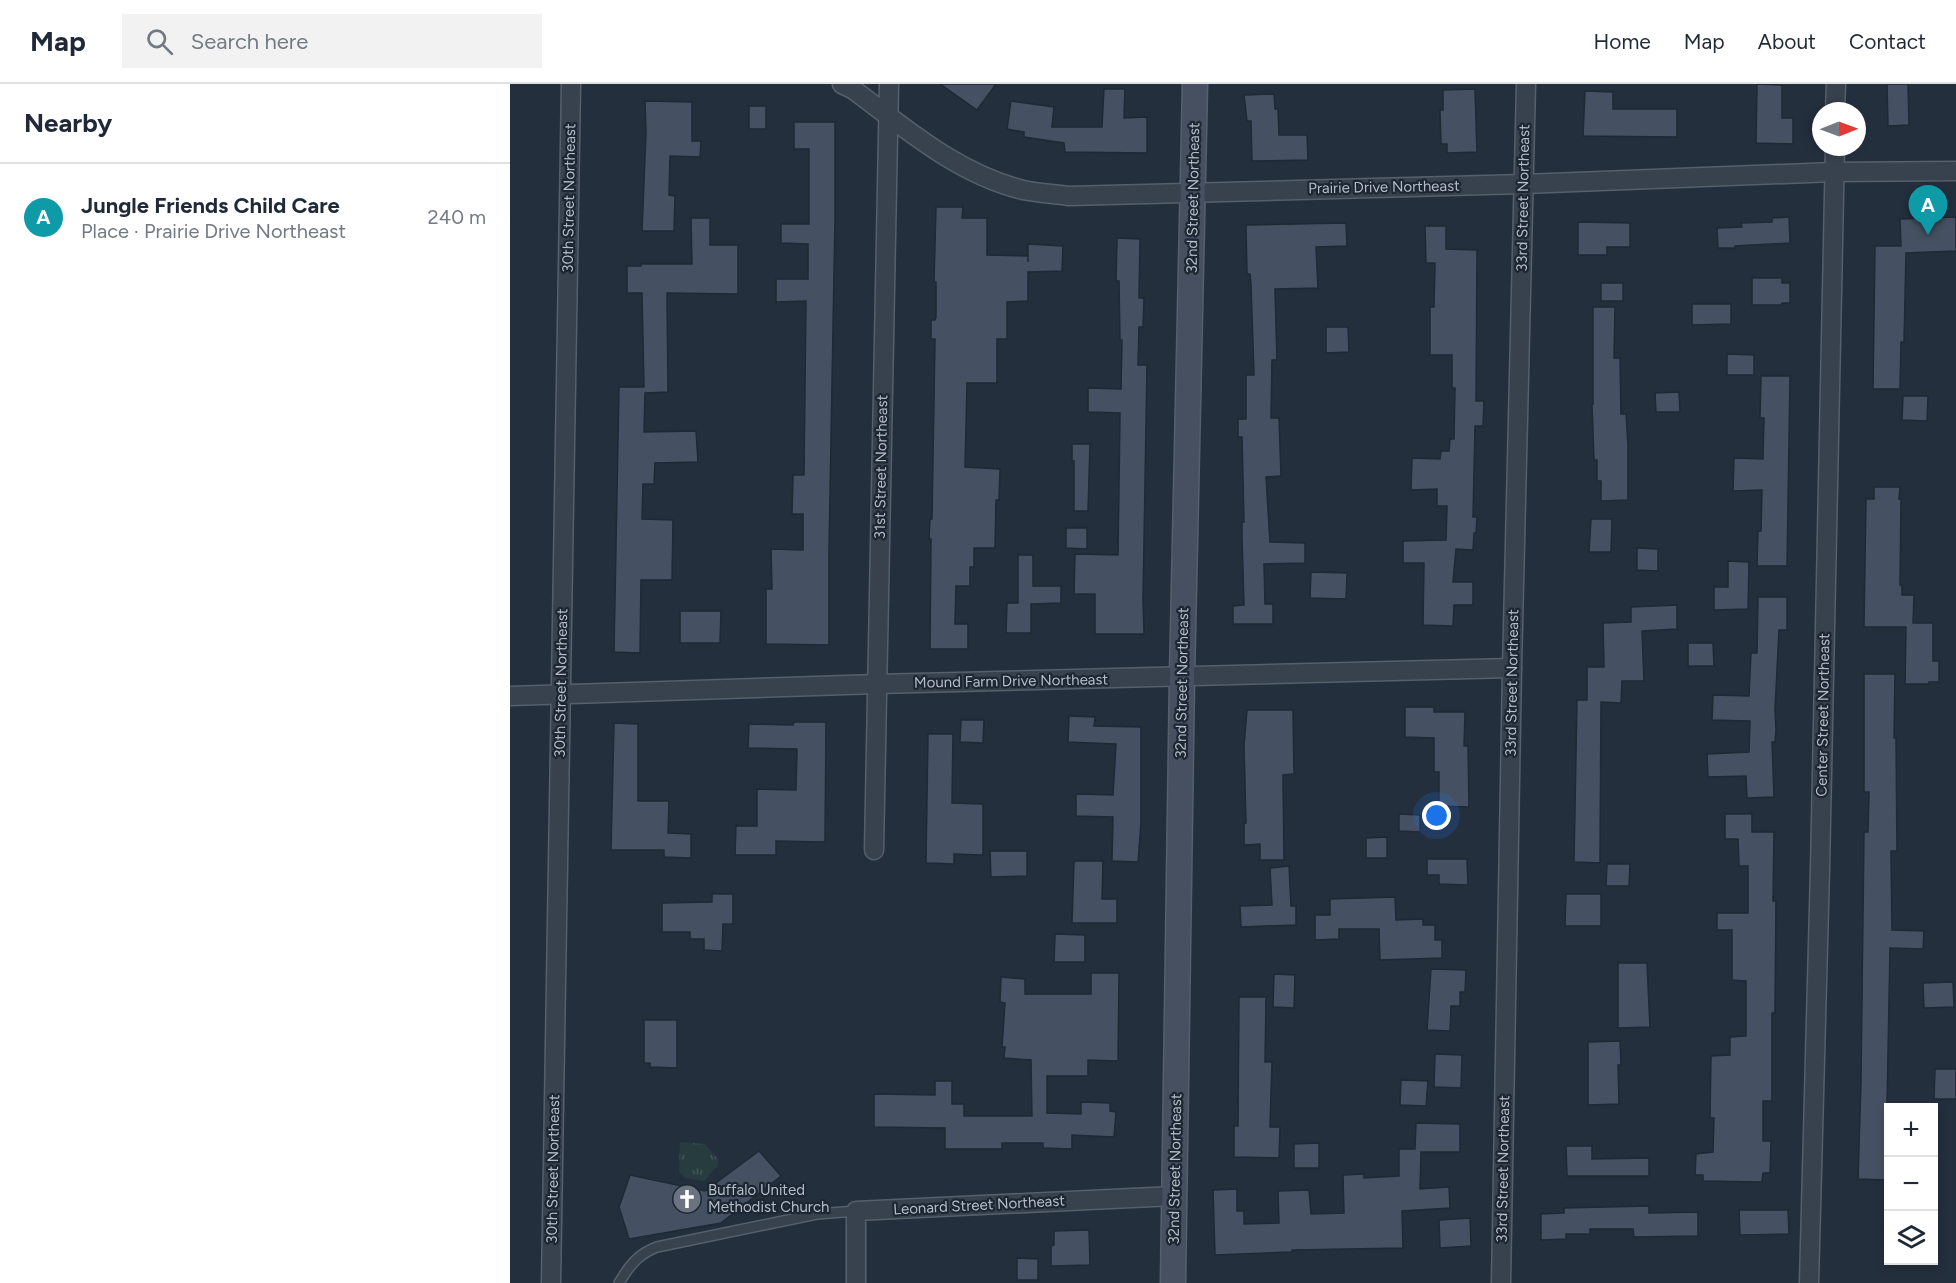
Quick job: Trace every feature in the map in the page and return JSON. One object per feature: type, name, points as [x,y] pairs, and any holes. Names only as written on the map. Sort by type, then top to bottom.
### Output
[{"type":"main road","name":"32nd Street Northeast","points":[[1173,1283],[1182,677],[1195,84]]},
{"type":"street","name":"30th Street Northeast","points":[[551,1283],[571,84]]},
{"type":"street","name":"Prairie Drive Northeast","points":[[842,84],[854,90],[923,142],[959,164],[1023,189],[1069,196],[1524,184],[1834,172],[1956,171]]},
{"type":"street","name":"31st Street Northeast","points":[[874,850],[889,84]]},
{"type":"street","name":"33rd Street Northeast","points":[[1501,1283],[1512,668],[1526,84]]},
{"type":"street","points":[[1835,102],[1836,84]]},
{"type":"street","name":"Center Street Northeast","points":[[1809,1283],[1821,845],[1834,156]]},
{"type":"street","name":"Mound Farm Drive Northeast","points":[[510,696],[1512,668]]},
{"type":"street","name":"Leonard Street Northeast","points":[[856,1211],[1174,1196]]},
{"type":"street","points":[[856,1211],[856,1283]]},
{"type":"lane","points":[[619,1283],[639,1257],[657,1247],[817,1214],[856,1211]]},
{"type":"green space","points":[[680,1142],[705,1144],[718,1159],[718,1166],[704,1181],[685,1178],[679,1172]]},
{"type":"building","points":[[940,84],[996,84],[977,110]]},
{"type":"building","points":[[1757,84],[1782,85],[1782,118],[1793,118],[1793,144],[1756,143]]},
{"type":"building","points":[[1887,84],[1908,84],[1909,125],[1888,126]]},
{"type":"building","points":[[1104,89],[1125,89],[1124,118],[1147,117],[1147,153],[1065,152],[1064,143],[1024,137],[1024,132],[1007,129],[1011,101],[1054,107],[1052,127],[1102,127]]},
{"type":"building","points":[[1475,89],[1477,152],[1447,153],[1447,144],[1441,144],[1440,110],[1443,110],[1443,90]]},
{"type":"building","points":[[1585,91],[1613,92],[1613,109],[1677,109],[1677,137],[1583,136]]},
{"type":"building","points":[[1274,94],[1275,109],[1278,109],[1279,135],[1307,135],[1308,160],[1252,161],[1251,121],[1247,121],[1244,95]]},
{"type":"building","points":[[645,101],[692,102],[692,141],[701,141],[700,157],[670,156],[669,195],[675,196],[674,231],[642,231]]},
{"type":"building","points":[[749,106],[766,106],[766,129],[749,129]]},
{"type":"building","points":[[794,122],[835,122],[829,645],[766,644],[766,589],[772,589],[771,549],[803,550],[803,514],[792,514],[793,475],[804,475],[806,301],[776,302],[776,279],[808,279],[808,244],[781,243],[781,224],[809,224],[809,149],[794,149]]},
{"type":"building","points":[[936,207],[963,207],[962,218],[987,218],[987,255],[1028,256],[1028,244],[1063,246],[1062,271],[1028,272],[1028,301],[1007,302],[1007,339],[997,339],[997,383],[967,383],[965,467],[1000,469],[999,500],[996,500],[995,548],[974,548],[974,567],[970,567],[970,586],[956,586],[955,624],[968,624],[968,649],[930,649],[931,539],[929,539],[930,519],[932,519],[935,339],[931,339],[931,320],[935,320],[936,317],[936,282],[934,282]]},
{"type":"building","points":[[1789,217],[1790,243],[1718,248],[1717,228],[1742,227],[1741,223],[1772,222],[1772,218]]},
{"type":"building","points":[[1956,217],[1956,251],[1906,253],[1904,342],[1901,342],[1900,389],[1873,389],[1875,246],[1901,246],[1900,219]]},
{"type":"building","points":[[691,218],[710,218],[710,245],[738,245],[738,294],[667,293],[668,392],[645,393],[644,432],[696,431],[698,462],[655,463],[654,484],[643,484],[642,519],[673,520],[672,580],[641,580],[640,653],[614,652],[619,387],[644,387],[642,293],[627,293],[627,266],[692,264]]},
{"type":"building","points":[[1578,222],[1630,223],[1630,247],[1607,247],[1607,255],[1578,255]]},
{"type":"building","points":[[1346,223],[1347,246],[1316,247],[1318,288],[1275,289],[1277,360],[1272,360],[1271,418],[1279,418],[1281,476],[1266,477],[1270,542],[1305,543],[1305,563],[1264,564],[1265,604],[1273,604],[1273,624],[1233,624],[1233,606],[1244,605],[1242,437],[1238,437],[1238,419],[1246,419],[1246,375],[1254,375],[1251,284],[1250,274],[1247,274],[1246,225]]},
{"type":"building","points":[[1425,226],[1446,226],[1446,249],[1477,250],[1476,401],[1484,401],[1483,426],[1475,426],[1473,517],[1477,517],[1476,533],[1474,533],[1473,550],[1456,549],[1453,582],[1473,582],[1473,605],[1454,605],[1453,626],[1423,625],[1424,563],[1403,563],[1403,541],[1446,540],[1447,506],[1437,506],[1437,489],[1411,490],[1412,458],[1440,459],[1441,451],[1449,451],[1450,439],[1454,439],[1455,388],[1452,388],[1452,355],[1430,355],[1430,307],[1434,307],[1435,263],[1426,263]]},
{"type":"building","points":[[1117,238],[1140,239],[1139,298],[1144,298],[1143,327],[1139,327],[1138,365],[1147,365],[1143,634],[1095,634],[1095,594],[1074,594],[1075,554],[1118,555],[1120,413],[1088,412],[1088,388],[1121,389],[1122,340],[1120,340],[1119,281],[1116,281]]},
{"type":"building","points":[[1752,278],[1782,278],[1782,283],[1790,283],[1790,303],[1752,305]]},
{"type":"building","points":[[1601,283],[1623,283],[1623,301],[1601,301]]},
{"type":"building","points":[[1692,304],[1731,304],[1731,324],[1692,325]]},
{"type":"building","points":[[1593,307],[1615,307],[1614,358],[1620,358],[1621,414],[1626,414],[1628,500],[1601,501],[1601,481],[1597,481],[1592,404]]},
{"type":"building","points":[[1326,327],[1348,327],[1349,352],[1326,353]]},
{"type":"building","points":[[1727,354],[1754,355],[1754,375],[1727,375]]},
{"type":"building","points":[[1761,376],[1790,376],[1787,566],[1757,566],[1762,490],[1733,491],[1734,458],[1763,459],[1764,418],[1760,418]]},
{"type":"building","points":[[1679,392],[1680,412],[1656,412],[1655,393]]},
{"type":"building","points":[[1903,396],[1928,396],[1927,421],[1902,420]]},
{"type":"building","points":[[1072,444],[1090,444],[1088,511],[1074,511]]},
{"type":"building","points":[[1874,487],[1900,487],[1900,585],[1902,585],[1902,595],[1914,595],[1913,623],[1933,623],[1933,661],[1939,661],[1939,682],[1905,684],[1906,627],[1864,627],[1866,499],[1874,499]]},
{"type":"building","points":[[1591,519],[1612,519],[1611,552],[1589,552]]},
{"type":"building","points":[[1066,528],[1087,528],[1087,549],[1066,548]]},
{"type":"building","points":[[1637,548],[1658,549],[1658,571],[1637,570]]},
{"type":"building","points":[[1018,555],[1033,555],[1033,586],[1061,586],[1061,603],[1031,604],[1031,633],[1006,633],[1007,603],[1018,603]]},
{"type":"building","points":[[1728,561],[1749,562],[1748,609],[1714,610],[1714,587],[1728,587]]},
{"type":"building","points":[[1311,572],[1347,573],[1346,599],[1310,598]]},
{"type":"building","points":[[1758,597],[1787,597],[1787,630],[1779,630],[1776,730],[1775,742],[1772,742],[1774,797],[1747,798],[1746,776],[1708,777],[1707,754],[1749,752],[1750,721],[1712,720],[1713,695],[1749,696],[1751,653],[1757,653]]},
{"type":"building","points":[[1677,605],[1677,629],[1642,631],[1644,681],[1622,681],[1621,703],[1601,702],[1600,863],[1574,862],[1577,700],[1587,700],[1587,667],[1604,667],[1603,623],[1631,622],[1631,607]]},
{"type":"building","points":[[680,611],[721,611],[720,643],[680,643]]},
{"type":"building","points":[[1688,643],[1713,643],[1714,666],[1688,666]]},
{"type":"building","points":[[1864,674],[1895,674],[1897,851],[1891,851],[1892,930],[1924,931],[1923,949],[1890,948],[1887,1103],[1884,1103],[1884,1180],[1858,1179],[1864,832],[1868,832],[1869,792],[1864,792]]},
{"type":"building","points":[[1405,707],[1434,707],[1434,712],[1465,712],[1464,746],[1468,746],[1469,807],[1439,806],[1439,772],[1434,772],[1434,738],[1405,737]]},
{"type":"building","points":[[1247,710],[1293,710],[1294,774],[1283,775],[1284,860],[1260,860],[1260,844],[1244,845],[1244,823],[1246,823],[1244,746]]},
{"type":"building","points":[[1069,716],[1095,717],[1094,726],[1141,727],[1141,823],[1138,862],[1112,861],[1113,817],[1076,816],[1076,794],[1113,795],[1116,744],[1068,742]]},
{"type":"building","points":[[961,720],[984,720],[983,743],[960,742]]},
{"type":"building","points":[[794,722],[826,722],[825,842],[776,841],[776,855],[735,855],[736,826],[757,826],[757,789],[796,790],[797,749],[748,748],[749,724],[793,725]]},
{"type":"building","points":[[614,723],[638,724],[638,801],[669,801],[668,833],[691,834],[691,858],[664,857],[664,850],[611,850]]},
{"type":"building","points":[[928,734],[953,734],[952,803],[983,804],[983,855],[954,854],[954,864],[926,863]]},
{"type":"building","points":[[1399,814],[1420,815],[1420,832],[1399,831]]},
{"type":"building","points":[[1725,814],[1752,814],[1752,832],[1774,832],[1773,901],[1776,901],[1772,1101],[1763,1101],[1763,1141],[1771,1141],[1770,1173],[1763,1173],[1762,1182],[1703,1181],[1703,1175],[1695,1175],[1696,1154],[1713,1152],[1714,1118],[1710,1118],[1711,1056],[1730,1055],[1730,1037],[1746,1036],[1746,981],[1732,980],[1732,930],[1717,930],[1717,913],[1748,913],[1748,866],[1739,866],[1738,839],[1725,839]]},
{"type":"building","points":[[1387,837],[1387,858],[1366,858],[1366,838]]},
{"type":"building","points":[[990,851],[1027,851],[1027,876],[991,877]]},
{"type":"building","points":[[1427,859],[1467,859],[1468,885],[1439,884],[1439,875],[1427,875]]},
{"type":"building","points":[[1074,861],[1103,861],[1102,899],[1117,899],[1117,923],[1072,923]]},
{"type":"building","points":[[1607,864],[1630,864],[1629,886],[1606,886]]},
{"type":"building","points":[[1289,866],[1291,906],[1296,906],[1296,925],[1241,927],[1240,906],[1272,905],[1270,868]]},
{"type":"building","points":[[712,894],[733,894],[733,924],[723,924],[722,951],[704,950],[704,939],[690,939],[690,932],[662,932],[662,903],[712,902]]},
{"type":"building","points":[[1566,894],[1601,894],[1601,926],[1565,926]]},
{"type":"building","points":[[1395,897],[1396,920],[1423,919],[1423,925],[1435,925],[1435,940],[1442,940],[1442,958],[1380,960],[1379,929],[1339,929],[1339,939],[1315,940],[1315,915],[1330,915],[1330,899]]},
{"type":"building","points":[[1055,934],[1085,935],[1085,962],[1054,962]]},
{"type":"building","points":[[1618,963],[1647,963],[1650,1027],[1618,1028]]},
{"type":"building","points":[[1431,969],[1466,970],[1465,992],[1460,992],[1460,1006],[1451,1006],[1450,1031],[1427,1030]]},
{"type":"building","points":[[1091,973],[1119,973],[1118,1061],[1088,1060],[1088,1076],[1047,1076],[1047,1113],[1081,1114],[1081,1102],[1110,1103],[1110,1111],[1116,1112],[1114,1137],[1072,1135],[1072,1149],[1043,1148],[1043,1143],[1002,1143],[1002,1149],[945,1149],[945,1128],[874,1127],[874,1094],[935,1095],[935,1081],[952,1081],[952,1104],[964,1104],[964,1116],[1032,1116],[1031,1060],[1004,1058],[1005,1047],[1002,1047],[1005,1003],[1000,1002],[1001,977],[1025,979],[1025,994],[1091,994]]},
{"type":"building","points":[[1274,974],[1295,975],[1294,1008],[1273,1007]]},
{"type":"building","points":[[1953,982],[1954,1007],[1924,1008],[1923,983]]},
{"type":"building","points":[[1239,997],[1266,997],[1265,1062],[1272,1062],[1270,1127],[1280,1127],[1279,1158],[1234,1157],[1234,1126],[1238,1126]]},
{"type":"building","points":[[644,1020],[677,1020],[677,1068],[650,1067],[650,1063],[644,1063]]},
{"type":"building","points":[[1620,1041],[1619,1104],[1588,1105],[1588,1042]]},
{"type":"building","points":[[1435,1054],[1462,1055],[1461,1088],[1434,1087]]},
{"type":"building","points":[[1935,1069],[1956,1069],[1956,1099],[1934,1099]]},
{"type":"building","points":[[1401,1080],[1428,1081],[1426,1106],[1400,1105]]},
{"type":"building","points":[[1416,1123],[1460,1124],[1460,1152],[1421,1152],[1420,1189],[1449,1187],[1450,1208],[1402,1211],[1403,1248],[1292,1250],[1292,1252],[1215,1255],[1213,1190],[1237,1189],[1237,1211],[1244,1211],[1244,1224],[1279,1223],[1278,1191],[1309,1190],[1311,1214],[1344,1213],[1343,1175],[1364,1174],[1364,1178],[1399,1176],[1399,1149],[1415,1149]]},
{"type":"building","points":[[1319,1143],[1319,1168],[1294,1168],[1294,1144]]},
{"type":"building","points":[[1566,1146],[1592,1146],[1592,1159],[1649,1158],[1649,1176],[1567,1176]]},
{"type":"building","name":"Buffalo United Methodist Church","points":[[759,1151],[781,1176],[721,1223],[629,1239],[619,1207],[630,1175],[705,1191]]},
{"type":"building","points":[[1649,1206],[1649,1213],[1698,1212],[1698,1236],[1634,1237],[1633,1229],[1590,1229],[1590,1234],[1566,1234],[1566,1239],[1541,1240],[1541,1214],[1564,1213],[1564,1208]]},
{"type":"building","points":[[1739,1210],[1788,1210],[1789,1234],[1740,1235]]},
{"type":"building","points":[[1470,1218],[1471,1246],[1440,1248],[1439,1220]]},
{"type":"building","points":[[1089,1230],[1090,1265],[1051,1266],[1054,1231]]},
{"type":"building","points":[[1017,1258],[1038,1259],[1038,1280],[1017,1280]]},
{"type":"place","name":"Jungle Friends Child Care","points":[[1928,235]]},
{"type":"place","name":"Buffalo United Methodist Church","points":[[687,1199]]}]
